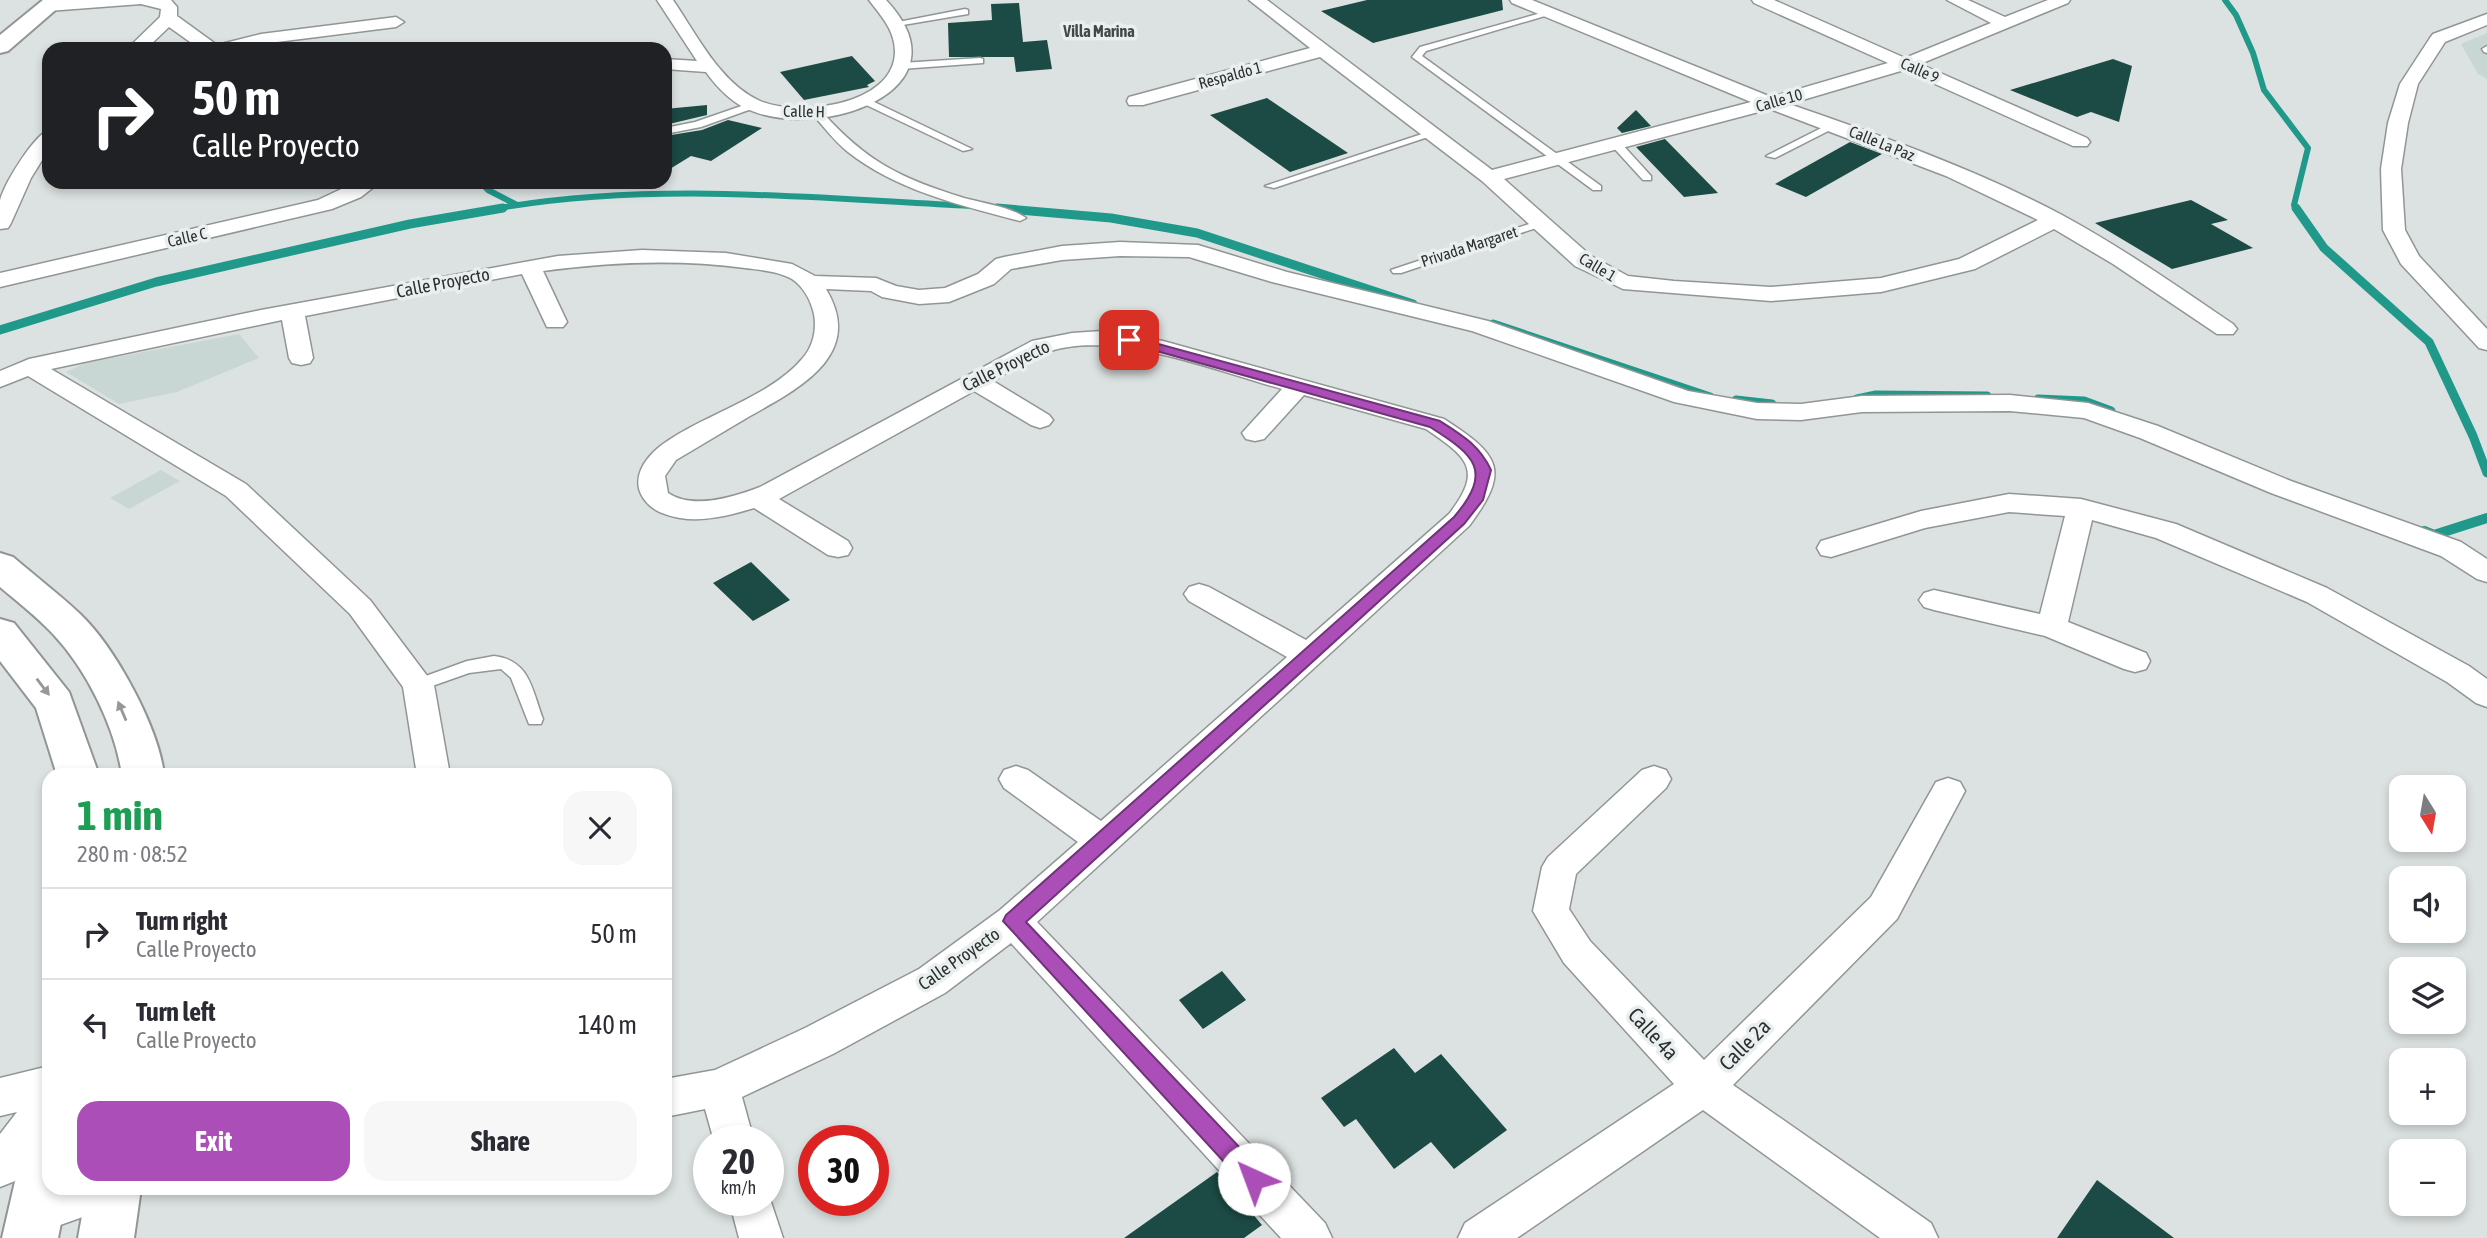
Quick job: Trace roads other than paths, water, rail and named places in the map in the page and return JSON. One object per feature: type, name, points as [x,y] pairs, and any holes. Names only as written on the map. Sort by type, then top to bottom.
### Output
[{"type":"main road","points":[[0,46],[52,3]]},
{"type":"main road","points":[[0,566],[68,625],[112,686],[140,753],[142,768]]},
{"type":"main road","points":[[0,634],[55,703],[76,768]]},
{"type":"main road","points":[[32,1226],[42,1182]]},
{"type":"main road","points":[[106,1238],[113,1195]]},
{"type":"street","points":[[52,3],[138,0]]},
{"type":"street","points":[[143,42],[168,18],[169,7],[144,0]]},
{"type":"street","name":"Calle H","points":[[665,0],[712,67],[732,89],[753,105],[785,113],[818,114],[853,107],[878,95],[894,80],[901,66]]},
{"type":"street","points":[[877,0],[897,23],[903,42],[901,66]]},
{"type":"street","name":"Calle La Paz","points":[[1518,0],[1771,103],[1835,125],[1953,172],[2055,220],[2113,254],[2225,329]]},
{"type":"street","name":"Calle 9","points":[[1760,0],[2080,142]]},
{"type":"street","points":[[1955,0],[2006,24]]},
{"type":"street","name":"Calle 10","points":[[1489,177],[1771,103],[1906,64],[2062,0]]},
{"type":"street","name":"Calle 1","points":[[1269,2],[1324,50],[1489,177],[1583,261],[1623,282],[1771,294],[1881,285],[1967,264],[2055,220]]},
{"type":"street","points":[[168,18],[201,42]]},
{"type":"street","points":[[2487,19],[2439,38],[2409,84],[2398,123],[2391,169],[2394,230],[2409,259],[2487,343]]},
{"type":"street","points":[[249,42],[396,22]]},
{"type":"street","name":"Respaldo 1","points":[[1136,100],[1324,50]]},
{"type":"street","points":[[672,64],[712,67]]},
{"type":"street","points":[[0,223],[16,187],[42,145]]},
{"type":"street","name":"Calle C","points":[[0,280],[325,205],[360,189]]},
{"type":"street","points":[[810,283],[857,283],[919,297],[949,295],[986,279],[1004,264],[1062,253],[1120,249],[1190,250],[1320,287],[1480,326],[1683,397],[1757,411],[1801,412],[1862,404],[2010,403],[2088,411],[2149,432],[2281,487],[2451,550],[2487,572]]},
{"type":"street","name":"Calle Proyecto","points":[[0,380],[29,366],[292,311],[530,266],[589,259],[688,256],[780,268],[799,274],[810,283],[825,314],[827,334],[809,367],[790,382],[667,454],[651,475],[652,489],[658,500],[673,508],[698,510],[757,498],[1040,346],[1096,337],[1129,340],[1163,348],[1435,424],[1465,443],[1477,455],[1484,470],[1476,500],[1459,520],[1013,921],[932,981],[819,1041],[719,1088],[672,1097]]},
{"type":"street","points":[[530,266],[555,322]]},
{"type":"street","points":[[292,311],[300,358]]},
{"type":"street","points":[[29,366],[236,490],[359,607],[418,685],[432,768]]},
{"type":"street","points":[[974,380],[1040,420]]},
{"type":"street","points":[[1255,433],[1299,386]]},
{"type":"street","points":[[757,498],[838,548]]},
{"type":"street","points":[[1831,548],[1921,520],[2009,503],[2081,508],[2166,531],[2317,595],[2458,674],[2487,695]]},
{"type":"street","points":[[2052,627],[2081,508]]},
{"type":"street","points":[[1199,594],[1310,656]]},
{"type":"street","points":[[1934,600],[2052,627],[2135,661]]},
{"type":"street","points":[[1016,779],[1103,841]]},
{"type":"street","name":"Calle 4a","points":[[1654,779],[1560,867],[1551,911],[1577,953],[1703,1087],[1916,1238]]},
{"type":"street","name":"Calle 2a","points":[[1480,1238],[1703,1087],[1884,908],[1948,791]]},
{"type":"street","points":[[1013,921],[1310,1238]]},
{"type":"street","points":[[0,1097],[42,1088]]},
{"type":"street","points":[[719,1088],[729,1125]]},
{"type":"street","points":[[0,1167],[42,1112]]},
{"type":"street","points":[[32,1226],[93,1195]]},
{"type":"street","points":[[755,1216],[761,1238]]},
{"type":"lane","points":[[897,23],[965,12]]},
{"type":"lane","points":[[1551,13],[1423,49],[1417,57],[1597,188]]},
{"type":"lane","points":[[901,66],[980,61]]},
{"type":"lane","points":[[865,101],[967,149]]},
{"type":"lane","points":[[672,130],[697,125],[753,105]]},
{"type":"lane","points":[[818,114],[852,150],[884,170],[945,196],[1020,218]]},
{"type":"lane","points":[[1771,156],[1835,125]]},
{"type":"lane","points":[[1270,186],[1432,134]]},
{"type":"lane","points":[[1616,144],[1647,178]]},
{"type":"lane","name":"Privada Margaret","points":[[1397,270],[1541,223]]},
{"type":"lane","points":[[418,685],[487,661],[501,662],[513,668],[535,719]]},
{"type":"waterway","points":[[2225,0],[2236,15],[2253,53],[2264,90],[2308,148],[2294,205],[2297,209]]},
{"type":"waterway","points":[[487,189],[517,205]]},
{"type":"waterway","points":[[493,209],[552,201],[672,194],[792,196],[971,206]]},
{"type":"waterway","points":[[991,207],[1016,209]]},
{"type":"waterway","points":[[0,330],[156,282],[410,224],[503,208]]},
{"type":"waterway","points":[[997,208],[1111,218],[1197,233],[1413,304]]},
{"type":"waterway","points":[[2296,208],[2324,248],[2429,342],[2473,436],[2487,473]]},
{"type":"waterway","points":[[1493,324],[1710,397]]},
{"type":"waterway","points":[[1857,399],[1876,395],[1987,396]]},
{"type":"waterway","points":[[2038,399],[2084,401],[2111,411]]},
{"type":"waterway","points":[[1736,400],[1772,404]]},
{"type":"waterway","points":[[2424,531],[2434,535],[2487,518]]},
{"type":"district","name":"Villa Marina","points":[[1099,31]]}]
